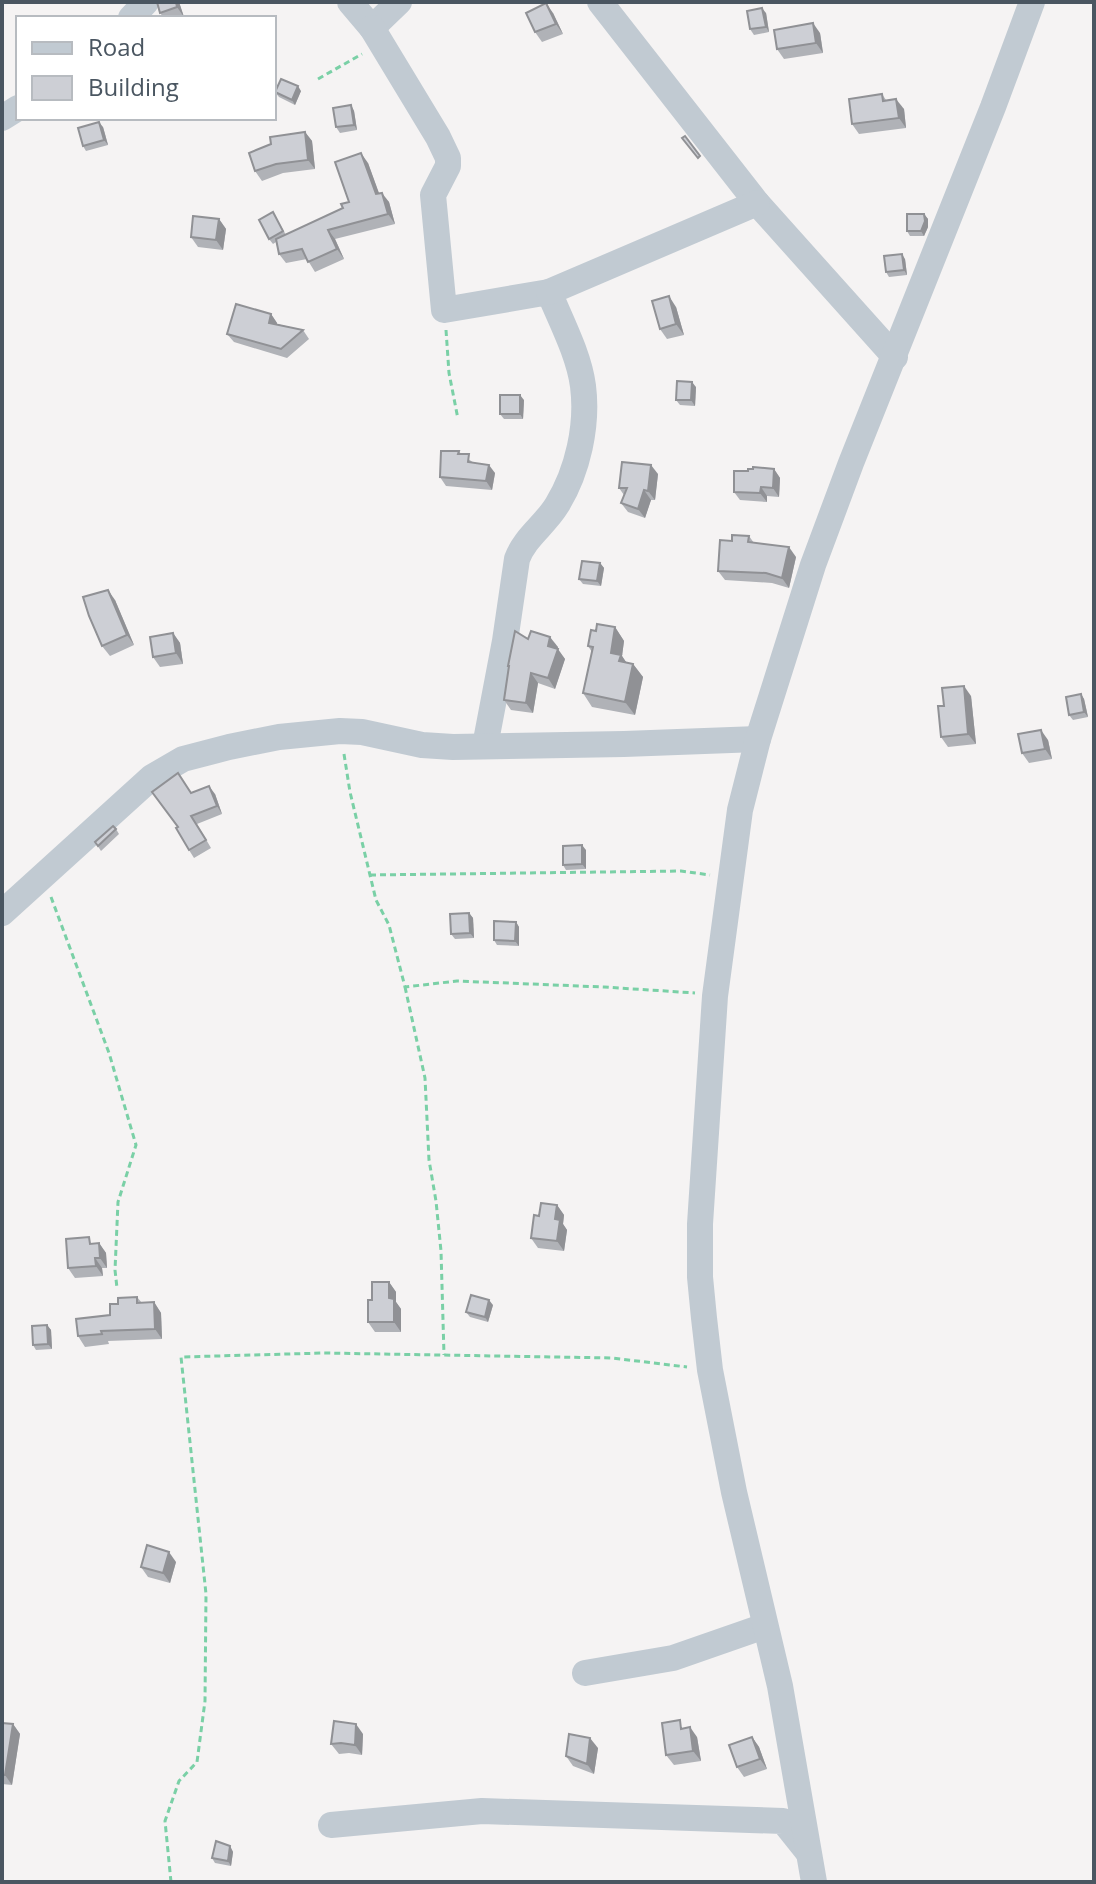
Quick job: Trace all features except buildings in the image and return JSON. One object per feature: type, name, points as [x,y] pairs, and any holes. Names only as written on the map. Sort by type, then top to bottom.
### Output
[{"type":"street","points":[[350,2],[378,35],[448,158],[448,166],[433,195],[444,310],[549,292],[757,203]]},
{"type":"street","points":[[378,35],[399,2]]},
{"type":"street","points":[[600,2],[757,203],[895,357]]},
{"type":"street","points":[[814,1882],[780,1686],[734,1492],[710,1370],[700,1277],[700,1224],[715,996],[740,810],[758,739],[813,565],[1032,2]]},
{"type":"street","points":[[485,746],[517,559],[528,538],[558,505],[571,477],[583,431],[583,385],[549,292]]},
{"type":"street","points":[[2,913],[152,777],[183,759],[279,737],[340,731],[453,747],[758,739]]},
{"type":"street","points":[[585,1673],[673,1658],[765,1626]]},
{"type":"street","points":[[331,1825],[482,1811],[783,1821],[807,1851]]},
{"type":"path","points":[[318,79],[378,35]]},
{"type":"path","points":[[444,310],[449,373],[458,419]]},
{"type":"path","points":[[340,731],[350,792],[376,900],[389,925],[425,1078],[429,1160],[441,1251],[444,1355]]},
{"type":"path","points":[[370,875],[681,871],[729,878]]},
{"type":"path","points":[[43,875],[109,1053],[136,1145],[118,1202],[117,1288]]},
{"type":"path","points":[[405,987],[457,981],[604,987],[715,996]]},
{"type":"path","points":[[171,1882],[165,1821],[179,1781],[197,1762],[205,1701],[206,1594],[181,1357],[324,1353],[612,1358],[710,1370]]}]
